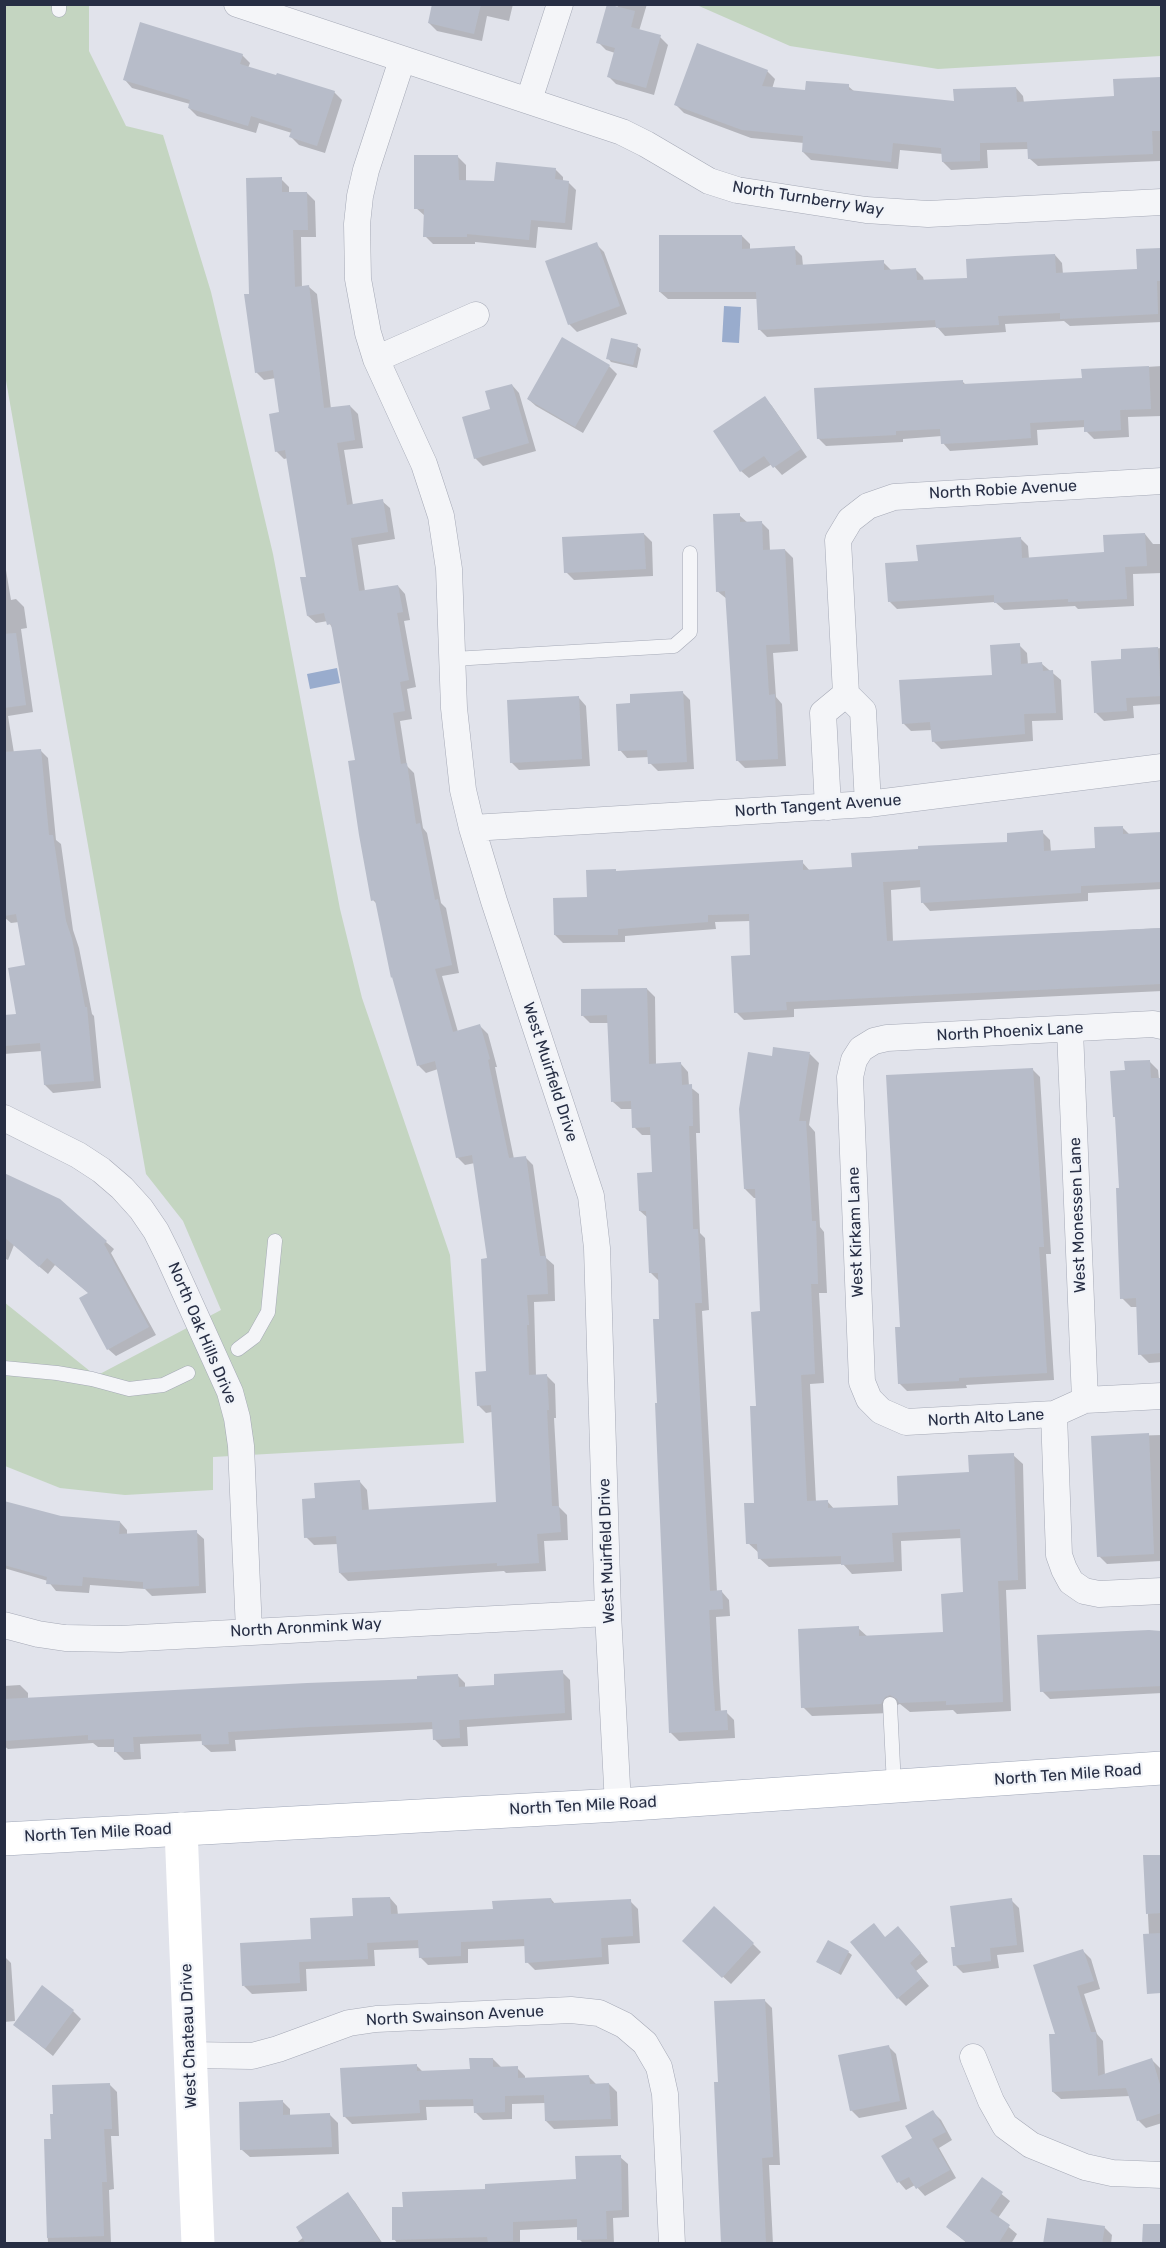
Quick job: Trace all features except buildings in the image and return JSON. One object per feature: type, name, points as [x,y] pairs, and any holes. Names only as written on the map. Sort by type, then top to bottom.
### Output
[{"type":"main road","name":"North Ten Mile Road","points":[[4,1839],[618,1805],[1161,1768]]},
{"type":"main road","name":"West Chateau Drive","points":[[181,1829],[198,2244]]},
{"type":"street","name":"North Turnberry Way","points":[[237,4],[271,11],[402,60],[622,132],[709,181],[737,190],[866,210],[928,214],[1161,202]]},
{"type":"street","points":[[529,100],[560,4]]},
{"type":"street","name":"West Muirfield Drive","points":[[402,60],[366,170],[357,224],[356,252],[360,297],[376,359],[424,464],[441,516],[449,569],[454,708],[463,790],[494,901],[591,1196],[597,1248],[608,1613],[618,1805]]},
{"type":"street","points":[[376,359],[476,315]]},
{"type":"street","name":"North Robie Avenue","points":[[846,694],[838,540],[850,520],[868,506],[894,497],[1161,481]]},
{"type":"street","points":[[828,807],[823,713],[846,694],[863,711],[868,804]]},
{"type":"street","name":"North Tangent Avenue","points":[[472,828],[868,804],[1161,767]]},
{"type":"street","name":"North Phoenix Lane","points":[[861,1049],[874,1041],[886,1038],[1153,1024],[1161,1026]]},
{"type":"street","name":"West Monessen Lane","points":[[1070,1030],[1085,1401]]},
{"type":"street","name":"West Kirkam Lane","points":[[861,1049],[854,1060],[850,1077],[862,1383],[868,1399],[881,1412]]},
{"type":"street","name":"North Oak Hills Drive","points":[[4,1118],[78,1155],[101,1170],[141,1209],[168,1255],[230,1392],[237,1418],[241,1446],[249,1631]]},
{"type":"street","name":"North Alto Lane","points":[[881,1412],[906,1422],[1054,1414],[1085,1401],[1161,1396]]},
{"type":"street","points":[[1054,1414],[1059,1555],[1071,1582],[1084,1591],[1099,1594],[1161,1591]]},
{"type":"street","name":"North Aronmink Way","points":[[4,1625],[38,1634],[92,1640],[608,1613]]},
{"type":"street","name":"North Swainson Avenue","points":[[190,2055],[252,2056],[349,2023],[376,2019],[571,2010],[599,2013],[624,2025],[645,2043],[659,2067],[665,2094],[672,2244]]},
{"type":"street","points":[[973,2057],[991,2102],[1005,2126],[1031,2145],[1085,2167],[1112,2173],[1161,2175]]},
{"type":"lane","points":[[453,659],[674,646],[690,632],[690,553]]},
{"type":"lane","points":[[238,1349],[254,1337],[268,1312],[275,1241]]},
{"type":"lane","points":[[4,1368],[57,1373],[129,1389],[163,1385],[188,1373]]},
{"type":"lane","points":[[890,1704],[894,1786]]},
{"type":"green space","points":[[700,4],[1161,5],[1161,56],[938,69],[790,46],[699,6]]},
{"type":"green space","points":[[5,5],[89,5],[89,51],[126,126],[163,135],[211,292],[273,554],[340,909],[362,998],[450,1255],[464,1443],[213,1457],[213,1490],[125,1495],[60,1488],[5,1466],[4,1302],[96,1376],[221,1310],[183,1221],[146,1174],[5,375]]},
{"type":"water","points":[[724,306],[741,307],[739,343],[722,342]]},
{"type":"water","points":[[337,668],[340,683],[310,689],[307,674]]}]
